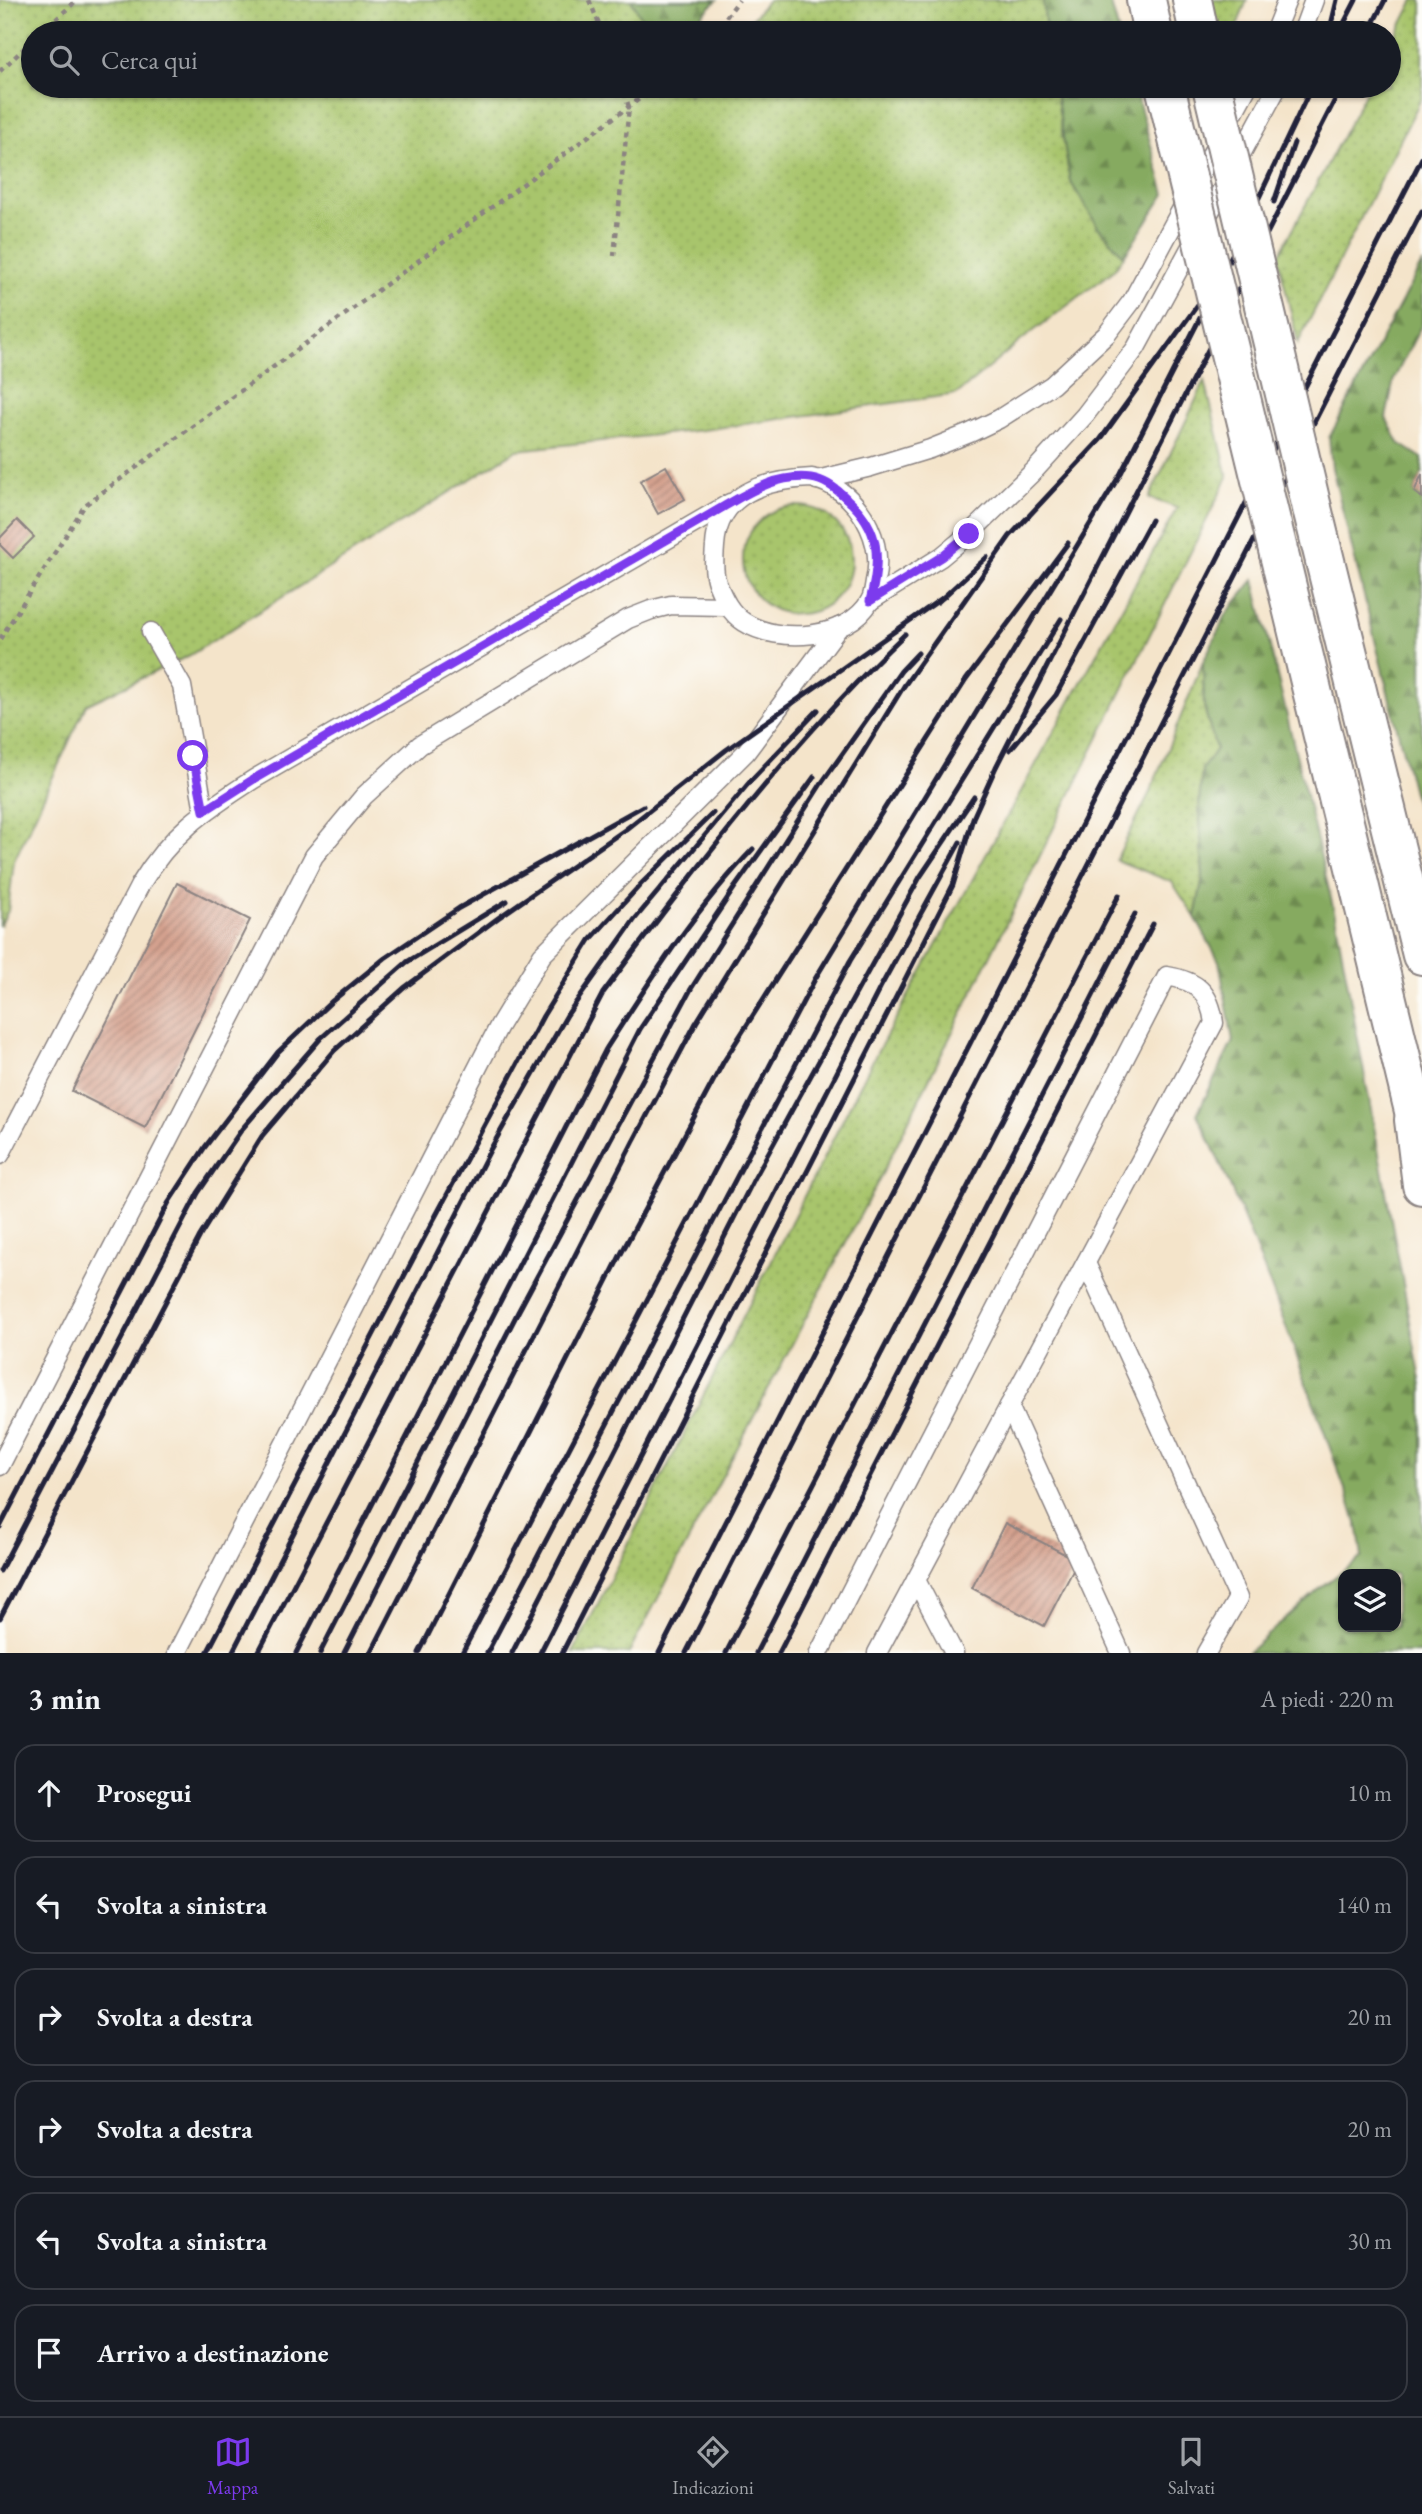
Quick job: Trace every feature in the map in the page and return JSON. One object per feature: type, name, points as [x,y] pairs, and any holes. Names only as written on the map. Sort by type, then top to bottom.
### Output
[{"type":"highway","points":[[1146,0],[1150,21]]},
{"type":"highway","points":[[1192,0],[1196,21]]},
{"type":"highway","points":[[1168,98],[1422,1144]]},
{"type":"highway","points":[[1215,98],[1422,956]]},
{"type":"highway","points":[[1410,1097],[1422,1185]]},
{"type":"lane","points":[[1279,21],[1287,0]]},
{"type":"lane","points":[[1306,21],[1314,0]]},
{"type":"lane","points":[[817,480],[906,456],[970,433],[1026,404],[1069,370],[1107,334],[1132,301],[1242,98]]},
{"type":"lane","points":[[730,503],[716,529],[716,580],[727,606],[742,621],[762,631],[812,636],[839,627],[858,614],[870,601],[941,557],[969,534],[1034,471],[1085,415],[1136,348],[1271,98]]},
{"type":"lane","points":[[0,1155],[154,861],[204,811],[254,779],[760,486],[785,479],[812,478],[833,486],[862,512],[876,543],[877,572],[870,601]]},
{"type":"lane","points":[[0,1466],[314,856],[364,796],[419,745],[628,619],[671,605],[727,606]]},
{"type":"lane","points":[[177,1653],[499,1026],[542,955],[746,752],[839,627]]},
{"type":"lane","points":[[151,632],[182,686],[204,811]]},
{"type":"lane","points":[[819,1653],[1167,976],[1188,979],[1211,1002],[1214,1023],[877,1653]]},
{"type":"lane","points":[[1086,1263],[1238,1598],[1206,1653]]},
{"type":"lane","points":[[1009,1406],[1121,1653]]},
{"type":"lane","points":[[916,1580],[954,1653]]},
{"type":"path","points":[[54,21],[77,0]]},
{"type":"path","points":[[589,0],[598,21]]},
{"type":"path","points":[[722,21],[739,0]]},
{"type":"path","points":[[0,71],[21,51]]},
{"type":"path","points":[[614,256],[629,107],[626,98]]},
{"type":"path","points":[[0,639],[85,505],[641,98]]},
{"type":"green space","points":[[0,0],[631,0],[644,21],[21,21],[21,98],[1057,98],[1070,181],[1098,227],[1124,256],[1113,271],[1023,339],[957,394],[703,430],[517,450],[190,655],[86,705],[14,861],[8,911],[0,926]]},
{"type":"green space","points":[[631,0],[717,0],[697,21],[644,21]]},
{"type":"green space","points":[[768,0],[1043,0],[1045,21],[750,21]]},
{"type":"green space","points":[[1043,0],[1110,0],[1116,21],[1045,21]]},
{"type":"green space","points":[[1211,0],[1247,0],[1239,21],[1217,21]]},
{"type":"green space","points":[[1414,0],[1422,0],[1422,97],[1298,343],[1278,257],[1363,98],[1401,98],[1401,25]]},
{"type":"green space","points":[[1057,98],[1137,98],[1165,194],[1124,256],[1098,227],[1070,181]]},
{"type":"green space","points":[[1422,263],[1422,324],[1394,379],[1386,418],[1399,443],[1422,458],[1422,474],[1414,492],[1422,498],[1422,828],[1332,468],[1329,438]]},
{"type":"green space","points":[[1205,381],[1228,477],[883,1172],[629,1653],[573,1653],[873,1060],[1177,508],[1149,498]]},
{"type":"green space","points":[[797,506],[827,515],[835,522],[842,530],[851,560],[842,590],[835,598],[827,605],[797,614],[767,605],[759,598],[752,590],[743,560],[752,530],[759,522],[767,515]]},
{"type":"green space","points":[[1254,580],[1335,915],[1422,1386],[1422,1653],[1247,1653],[1338,1575],[1338,1632],[1401,1632],[1401,1569],[1346,1569],[1362,1557],[1350,1503],[1240,1209],[1197,1114],[1233,1041],[1219,961],[1195,917],[1203,877],[1199,804],[1202,769],[1216,749],[1204,707],[1203,662],[1227,613]]},
{"type":"green space","points":[[1203,662],[1204,707],[1216,749],[1202,770],[1199,804],[1203,877],[1195,917],[1172,882],[1116,860],[1151,790]]},
{"type":"building","points":[[666,466],[685,499],[658,514],[640,481]]},
{"type":"building","points":[[1422,474],[1422,498],[1414,492]]},
{"type":"building","points":[[17,520],[34,537],[13,558],[0,545],[0,538]]},
{"type":"building","points":[[177,883],[250,920],[145,1128],[72,1091]]},
{"type":"building","points":[[1005,1523],[1078,1561],[1044,1626],[972,1588]]},
{"type":"railway","points":[[1332,21],[1337,0]]},
{"type":"railway","points":[[1345,21],[1356,0]]},
{"type":"railway","points":[[1374,21],[1385,0]]},
{"type":"railway","points":[[462,1653],[815,979],[1121,473],[1227,265],[1306,98]]},
{"type":"railway","points":[[562,1653],[953,885],[973,818],[996,767],[1336,98]]},
{"type":"railway","points":[[1274,202],[1294,143]]},
{"type":"railway","points":[[659,1653],[1422,158]]},
{"type":"railway","points":[[686,1653],[1422,211]]},
{"type":"railway","points":[[371,1653],[696,1023],[904,686],[1010,536],[1100,440],[1199,303]]},
{"type":"railway","points":[[1010,750],[1056,695],[1151,520]]},
{"type":"railway","points":[[419,1653],[623,1250],[724,1061],[966,680],[1068,543]]},
{"type":"railway","points":[[938,602],[987,557]]},
{"type":"railway","points":[[0,1618],[200,1236],[262,1136],[334,1051],[404,988],[498,918],[626,829],[726,750],[945,596]]},
{"type":"railway","points":[[487,1653],[850,961],[1061,619]]},
{"type":"railway","points":[[258,1653],[603,993],[746,807],[824,718],[905,634]]},
{"type":"railway","points":[[344,1653],[518,1312],[691,989],[821,784],[901,671],[918,653]]},
{"type":"railway","points":[[232,1653],[490,1150],[567,1015],[635,919],[753,778],[818,710]]},
{"type":"railway","points":[[320,1653],[640,1029],[735,887],[814,777]]},
{"type":"railway","points":[[512,1653],[754,1179],[920,877],[974,797]]},
{"type":"railway","points":[[0,1527],[169,1202],[205,1147],[278,1052],[331,1002],[385,958],[459,908],[643,806]]},
{"type":"railway","points":[[207,1653],[543,1016],[590,940],[642,883],[713,813]]},
{"type":"railway","points":[[540,1653],[880,988],[960,842]]},
{"type":"railway","points":[[296,1653],[606,1049],[693,920],[753,849]]},
{"type":"railway","points":[[726,1653],[1119,895]]},
{"type":"railway","points":[[0,1571],[198,1193],[242,1129],[321,1038],[407,962],[507,901]]},
{"type":"railway","points":[[756,1653],[1135,914]]},
{"type":"railway","points":[[779,1653],[1153,924]]},
{"type":"route","points":[[193,756],[204,811],[254,779],[760,486],[785,479],[812,478],[833,486],[862,512],[876,543],[877,572],[870,601],[941,557],[969,534]]}]
